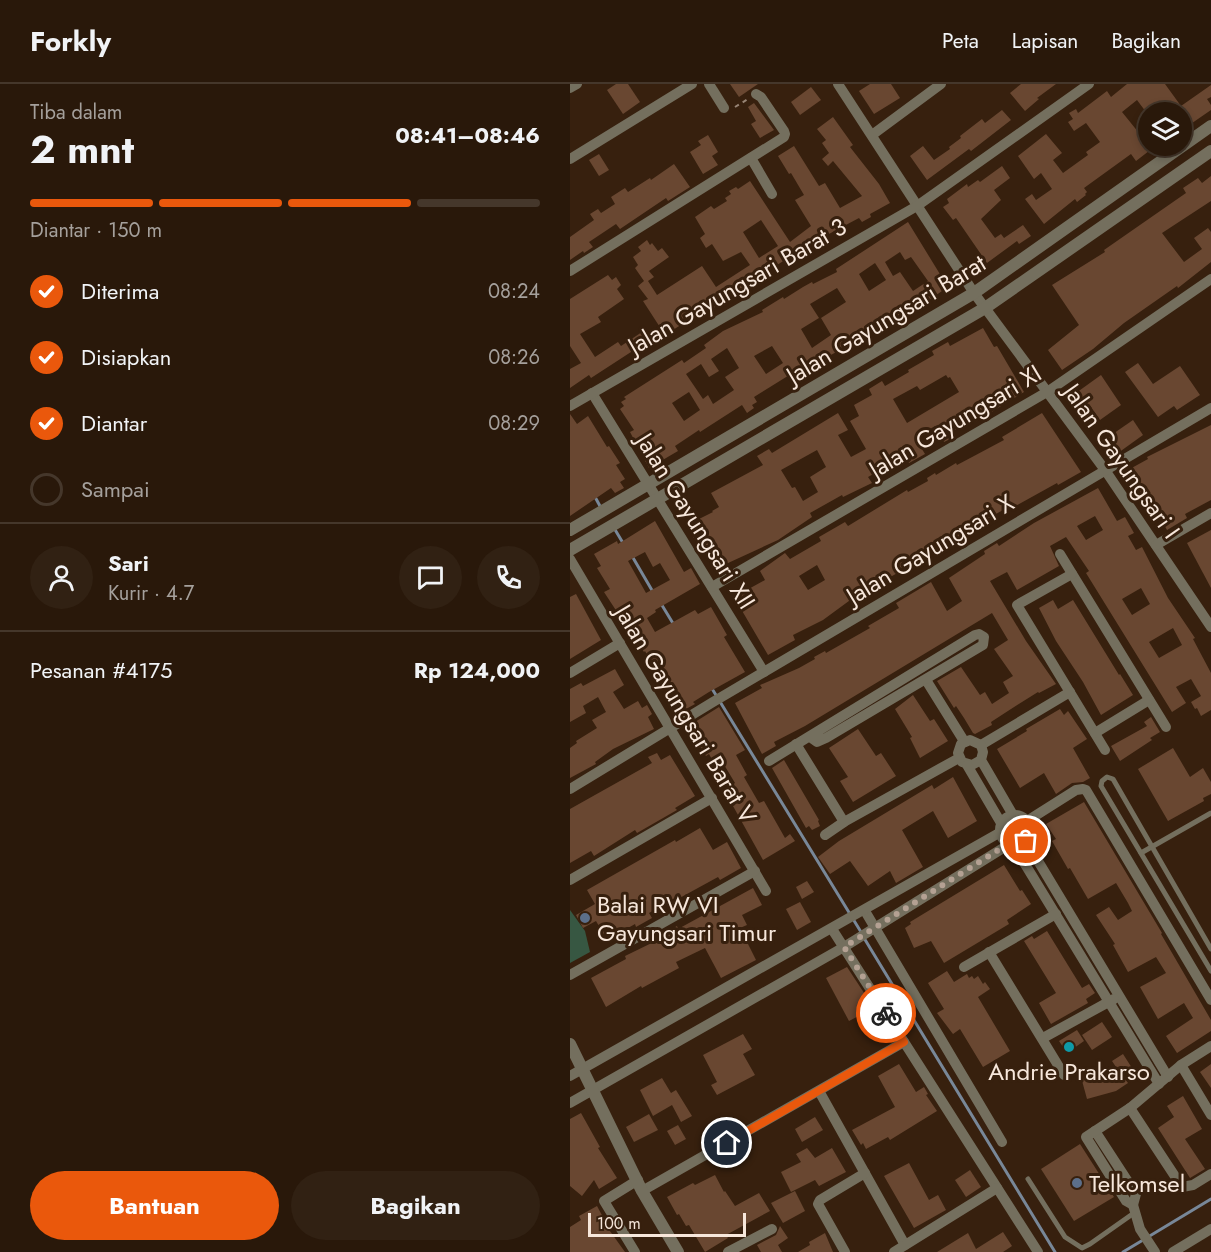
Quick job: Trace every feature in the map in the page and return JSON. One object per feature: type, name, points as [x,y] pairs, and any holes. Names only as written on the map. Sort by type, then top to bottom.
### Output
[{"type":"street","points":[[570,88],[577,84]]},
{"type":"street","points":[[570,159],[692,84]]},
{"type":"street","points":[[709,84],[724,108]]},
{"type":"street","name":"Jalan Gayungsari I","points":[[838,84],[920,204],[985,308],[1105,470],[1211,627]]},
{"type":"street","points":[[872,135],[941,84]]},
{"type":"street","name":"Jalan Gayungsari Barat 3","points":[[570,406],[920,204],[1089,84]]},
{"type":"street","points":[[570,271],[784,137],[784,131],[761,97],[756,94]]},
{"type":"street","name":"Jalan Gayungsari Barat","points":[[570,530],[975,293],[1211,126]]},
{"type":"street","name":"Jalan Gayungsari Barat","points":[[570,550],[985,308],[1211,151]]},
{"type":"street","points":[[751,158],[772,194]]},
{"type":"street","name":"Jalan Gayungsari XI","points":[[712,588],[1047,392],[1211,279]]},
{"type":"street","name":"Jalan Gayungsari XII","points":[[592,393],[764,672]]},
{"type":"street","name":"Jalan Gayungsari X","points":[[570,789],[712,702],[1211,408]]},
{"type":"street","points":[[1156,545],[1211,513]]},
{"type":"street","points":[[1060,554],[1166,727]]},
{"type":"street","name":"Jalan Gayungsari Barat V","points":[[570,559],[766,891]]},
{"type":"street","points":[[1072,574],[1017,605],[1105,750]]},
{"type":"street","points":[[769,761],[975,635],[979,634],[984,637],[984,645],[826,738],[817,742],[810,737]]},
{"type":"street","points":[[570,673],[620,643]]},
{"type":"street","points":[[926,680],[964,741]]},
{"type":"street","points":[[981,745],[1070,692]]},
{"type":"street","points":[[1095,733],[1149,700]]},
{"type":"street","points":[[825,835],[844,822],[963,761],[977,764],[983,752],[981,745],[976,741],[964,741],[958,748],[963,761],[1000,828],[1001,838],[1011,845],[1168,1077]]},
{"type":"street","points":[[796,744],[844,822]]},
{"type":"street","points":[[981,760],[1013,815]]},
{"type":"street","points":[[1027,821],[1076,790],[1086,790],[1211,1000]]},
{"type":"street","points":[[570,880],[712,798]]},
{"type":"street","points":[[570,1076],[862,912],[1000,828],[1004,819],[1013,815],[1023,817],[1027,821],[1030,834],[1026,841],[1011,845],[872,931],[570,1103]]},
{"type":"street","points":[[1026,841],[1159,1084]]},
{"type":"street","points":[[570,975],[754,871]]},
{"type":"street","points":[[862,912],[1002,1142]]},
{"type":"street","points":[[964,968],[1056,914]]},
{"type":"street","points":[[836,927],[904,1042],[1038,1252]]},
{"type":"street","points":[[988,952],[1064,1075]]},
{"type":"street","points":[[1043,1038],[1114,999]]},
{"type":"street","points":[[635,1252],[604,1201],[640,1186],[819,1091],[904,1042]]},
{"type":"street","points":[[570,1044],[640,1186],[678,1252]]},
{"type":"street","points":[[1154,1250],[1140,1229],[1133,1209],[1086,1137],[1130,1108],[1181,1065],[1211,1046]]},
{"type":"street","points":[[1181,1065],[1211,1115]]},
{"type":"street","points":[[819,1091],[905,1245]]},
{"type":"street","points":[[1130,1108],[1182,1187],[1193,1185],[1211,1174]]},
{"type":"street","points":[[845,1252],[818,1204],[820,1200],[865,1173]]},
{"type":"street","points":[[894,1252],[997,1188]]},
{"type":"street","points":[[728,1252],[771,1229]]},
{"type":"street","points":[[1173,1252],[1211,1229]]},
{"type":"lane","points":[[1210,969],[1101,786],[1102,781],[1107,777],[1113,778],[1211,949]]},
{"type":"lane","points":[[1141,853],[1211,813]]},
{"type":"lane","points":[[1028,1179],[1065,1237],[1082,1248],[1133,1209]]},
{"type":"path","points":[[724,108],[731,110],[756,94]]},
{"type":"green space","points":[[570,910],[585,931],[590,952],[570,963]]},
{"type":"building","points":[[616,84],[628,84],[640,102],[623,114],[607,90]]},
{"type":"building","points":[[730,84],[758,84],[739,97]]},
{"type":"building","points":[[870,84],[891,84],[900,98],[874,114],[859,91]]},
{"type":"building","points":[[1021,84],[1056,84],[1037,98],[1039,99],[1025,111],[1010,93]]},
{"type":"building","points":[[1127,84],[1165,84],[1178,102],[1138,102],[1137,100],[1122,112],[1138,132],[1138,156],[1142,156],[1136,161],[1131,154],[1084,188],[1086,195],[1077,202],[1075,199],[1044,224],[1025,199],[1032,194],[1036,200],[1052,189],[1041,173],[1034,179],[1018,156],[1046,134],[1062,153],[1053,160],[1063,173],[1088,155],[1086,152],[1100,142],[1086,123],[1074,131],[1068,122],[1073,119],[1069,113],[1076,109],[1078,113],[1107,91],[1111,97]]},
{"type":"building","points":[[1211,85],[1211,97],[1207,99],[1211,110],[1192,123],[1192,102],[1187,102]]},
{"type":"building","points":[[811,87],[821,100],[800,115],[791,102]]},
{"type":"building","points":[[754,103],[774,130],[760,138],[751,124],[756,121],[748,107]]},
{"type":"building","points":[[1002,110],[1011,120],[971,151],[969,149],[927,180],[910,156],[923,146],[934,160],[950,149],[949,147],[961,138],[960,136],[982,119],[985,123]]},
{"type":"building","points":[[833,117],[853,145],[850,147],[879,184],[890,203],[870,214],[871,217],[862,222],[859,218],[827,235],[830,239],[815,248],[812,243],[711,310],[709,307],[665,335],[643,301],[648,299],[638,286],[644,281],[635,268],[638,265],[633,257],[641,251],[638,247],[647,240],[658,251],[662,248],[669,257],[649,271],[654,277],[648,281],[657,295],[702,266],[716,287],[750,265],[741,252],[723,261],[712,244],[706,248],[700,238],[705,234],[695,217],[711,206],[714,209],[727,201],[725,198],[731,194],[729,191],[736,187],[738,189],[750,181],[790,242],[811,226],[795,200],[804,195],[778,156],[794,146],[819,186],[825,183],[840,208],[862,196],[833,161],[828,166],[822,159],[829,153],[822,143],[826,140],[817,129]],"holes":[[[761,220],[778,246],[759,258],[743,232]]]},
{"type":"building","points":[[708,135],[718,152],[712,156],[718,165],[703,174],[690,152],[701,145],[698,141]]},
{"type":"building","points":[[599,154],[609,170],[599,176],[589,160]]},
{"type":"building","points":[[674,164],[690,187],[668,201],[666,198],[620,229],[616,224],[589,242],[593,247],[570,260],[570,237],[594,220],[590,214],[598,209],[601,213],[615,204],[611,197],[625,188],[628,192],[650,178],[651,180]]},
{"type":"building","points":[[1002,166],[1010,178],[994,190],[1001,200],[981,219],[995,238],[1001,234],[1004,238],[1023,225],[1031,236],[1019,244],[1017,241],[987,263],[956,218],[953,220],[943,207],[949,203],[947,199],[967,184],[968,187],[978,180],[980,182]]},
{"type":"building","points":[[1211,176],[1211,201],[1162,233],[1184,262],[1202,249],[1194,238],[1208,228],[1211,232],[1211,262],[1062,370],[1048,350],[1079,325],[1052,285],[1105,252],[1104,250],[1186,193],[1183,188],[1198,178],[1202,183]]},
{"type":"building","points":[[908,222],[946,284],[941,288],[942,291],[922,305],[920,302],[891,320],[887,315],[848,341],[850,343],[840,350],[805,369],[806,371],[794,379],[791,374],[754,397],[757,402],[752,405],[754,408],[747,413],[742,405],[700,432],[699,430],[675,446],[678,451],[649,468],[630,432],[634,430],[620,409],[624,406],[621,402],[626,399],[624,397],[682,360],[684,363],[706,348],[704,345],[723,331],[763,312],[762,310],[783,297],[784,299],[812,282],[813,284],[837,272],[836,269]],"holes":[[[900,252],[905,260],[911,257],[928,281],[913,291],[900,272],[893,276],[885,262]],[[875,263],[886,280],[869,291],[859,274]],[[837,288],[846,302],[821,318],[831,335],[812,348],[801,329],[819,318],[810,304]],[[772,346],[783,363],[766,374],[754,356]],[[727,348],[739,368],[725,377],[734,390],[713,404],[708,395],[703,399],[686,374],[701,364],[709,377],[719,371],[711,359]],[[689,392],[700,410],[684,421],[672,403]]]},
{"type":"building","points":[[608,275],[612,280],[616,277],[621,285],[617,289],[624,299],[598,317],[601,322],[580,334],[595,357],[618,342],[621,346],[645,330],[651,339],[591,378],[589,375],[570,388],[570,369],[581,363],[570,346],[570,299]]},
{"type":"building","points":[[983,328],[994,347],[997,346],[1024,392],[975,422],[974,420],[953,431],[956,436],[944,442],[935,426],[915,438],[925,454],[909,463],[905,456],[868,477],[872,483],[843,497],[842,495],[810,513],[812,517],[778,540],[715,569],[698,538],[695,540],[687,525],[719,507],[711,493],[763,465],[757,456],[769,449],[772,453],[838,413],[848,430],[838,435],[851,457],[866,449],[850,421],[859,416],[854,405],[872,395],[869,389],[882,381],[885,386],[934,355],[932,351],[948,342],[950,346]],"holes":[[[946,375],[950,377],[959,392],[907,423],[893,399],[917,386],[920,390]],[[817,450],[826,467],[810,477],[818,492],[803,501],[781,470]]]},
{"type":"building","points":[[1138,363],[1153,384],[1180,366],[1200,395],[1177,410],[1174,406],[1158,417],[1125,372]]},
{"type":"building","points":[[1101,375],[1121,405],[1100,420],[1089,404],[1085,407],[1076,393]]},
{"type":"building","points":[[1042,413],[1081,472],[971,528],[972,531],[853,598],[823,620],[793,635],[795,640],[768,655],[734,597],[765,580],[760,571],[785,553],[790,559],[821,541],[819,537],[845,522],[848,526],[907,490],[908,492],[928,481],[927,478],[935,473],[936,475],[956,463],[957,465],[1004,440],[1002,437]],"holes":[[[817,565],[825,580],[808,590],[799,576]]]},
{"type":"building","points":[[570,414],[577,424],[588,416],[620,463],[616,465],[625,479],[620,482],[624,488],[615,493],[611,488],[570,516]]},
{"type":"building","points":[[1133,420],[1143,435],[1118,453],[1107,438]]},
{"type":"building","points":[[1211,425],[1211,500],[1185,514],[1187,518],[1167,530],[1148,496],[1144,498],[1128,470],[1148,459],[1147,457]]},
{"type":"building","points":[[1098,488],[1117,521],[1125,517],[1134,533],[1128,536],[1136,550],[1142,547],[1168,598],[1195,638],[1193,639],[1211,673],[1211,710],[1201,716],[1197,708],[1195,709],[1191,702],[1201,696],[1191,679],[1176,687],[1186,703],[1172,712],[1086,573],[1089,571],[1066,537],[1050,546],[1059,566],[1017,590],[1007,572],[990,581],[1026,641],[1056,684],[1011,709],[991,722],[992,725],[973,733],[937,681],[961,667],[980,695],[985,692],[992,704],[1009,693],[1003,682],[1013,676],[994,649],[1008,640],[992,613],[805,726],[774,742],[776,746],[762,754],[735,703],[762,688],[760,685],[799,668],[815,659],[814,657],[825,651],[826,653],[870,628],[868,626],[899,608],[896,603],[931,582],[947,611],[962,601],[949,578],[985,554],[984,551],[997,543],[999,546],[1034,523]],"holes":[[[1095,516],[1103,530],[1086,540],[1077,526]],[[1141,588],[1150,604],[1132,615],[1122,599]],[[1173,628],[1182,645],[1159,658],[1149,642]]]},
{"type":"building","points":[[655,521],[684,572],[691,568],[700,584],[655,610],[656,612],[647,618],[655,632],[695,610],[698,614],[711,607],[727,635],[724,637],[745,672],[709,692],[693,702],[695,704],[677,714],[669,699],[673,697],[662,677],[660,679],[645,651],[604,592],[610,589],[597,568],[601,566],[594,554],[617,541],[618,544]],"holes":[[[645,552],[653,567],[660,563],[670,580],[646,593],[628,561]]]},
{"type":"building","points":[[1211,530],[1211,588],[1187,543]]},
{"type":"building","points":[[576,594],[601,640],[570,659],[570,597]]},
{"type":"building","points":[[1053,600],[1058,609],[1073,600],[1133,695],[1101,715],[1056,641],[1039,608]]},
{"type":"building","points":[[615,669],[624,685],[613,692],[624,709],[638,701],[642,708],[647,705],[652,714],[648,717],[654,729],[613,749],[595,762],[596,764],[570,778],[570,748],[577,743],[576,741],[597,728],[592,720],[606,712],[598,697],[583,706],[586,713],[570,722],[570,689],[581,683],[583,686]]},
{"type":"building","points":[[913,695],[930,721],[934,719],[948,741],[920,758],[910,738],[912,737],[895,709]]},
{"type":"building","points":[[719,707],[745,750],[736,755],[747,775],[744,777],[759,803],[764,801],[785,838],[790,834],[795,841],[763,860],[726,789],[735,783],[723,763],[716,767],[709,754],[706,756],[687,727]]},
{"type":"building","points":[[1060,709],[1064,715],[1068,711],[1087,739],[1073,748],[1090,778],[1083,782],[1072,783],[1056,794],[1044,773],[1020,788],[997,749]]},
{"type":"building","points":[[1151,717],[1160,732],[1120,761],[1111,746],[1147,726],[1144,722]]},
{"type":"building","points":[[858,729],[876,756],[881,753],[896,776],[853,802],[840,781],[848,777],[829,748]]},
{"type":"building","points":[[1173,748],[1190,777],[1203,768],[1211,782],[1211,794],[1203,798],[1204,801],[1168,821],[1138,769]]},
{"type":"building","points":[[657,753],[661,760],[670,755],[695,796],[675,808],[677,810],[637,833],[635,830],[594,856],[591,851],[570,863],[570,809],[652,763],[648,757]]},
{"type":"building","points":[[784,760],[819,820],[820,826],[812,830],[809,826],[806,828],[772,768]]},
{"type":"building","points":[[953,777],[977,821],[948,838],[933,811],[902,830],[923,867],[896,883],[890,871],[868,886],[850,861],[830,874],[818,857],[839,841],[932,785],[934,789]]},
{"type":"building","points":[[1084,802],[1211,1020],[1211,1031],[1177,1053],[1166,1036],[1193,1018],[1184,1003],[1158,1019],[1140,987],[1166,973],[1156,957],[1128,972],[1113,945],[1115,944],[1096,915],[1109,907],[1118,920],[1132,911],[1128,903],[1116,883],[1088,899],[1052,841],[1056,839],[1046,824]]},
{"type":"building","points":[[700,828],[713,850],[727,842],[741,868],[720,880],[718,877],[676,900],[675,898],[649,913],[652,918],[636,927],[635,924],[607,940],[596,921],[583,928],[576,915],[595,904],[587,890]]},
{"type":"building","points":[[1004,865],[1031,904],[1007,920],[1009,924],[944,963],[931,941],[914,948],[905,928],[911,924],[910,922]]},
{"type":"building","points":[[807,881],[814,892],[802,899],[796,887]]},
{"type":"building","points":[[753,888],[762,905],[742,915],[747,925],[740,928],[756,960],[721,978],[705,948],[676,962],[679,968],[642,988],[641,986],[606,1007],[591,978],[626,959],[625,956],[666,936],[665,933],[677,926],[678,929]]},
{"type":"building","points":[[800,902],[811,922],[797,930],[786,909]]},
{"type":"building","points":[[1047,931],[1082,988],[1089,984],[1095,993],[1086,999],[1088,1003],[1051,1024],[1039,1003],[1056,993],[1024,941],[1032,936],[1034,939]]},
{"type":"building","points":[[847,967],[874,1008],[849,1021],[826,978]]},
{"type":"building","points":[[947,971],[954,982],[967,974],[969,978],[972,976],[974,979],[978,976],[990,989],[978,997],[1010,1051],[983,1067],[960,1029],[953,1034],[937,1013],[944,1009],[928,983]]},
{"type":"building","points":[[1102,1022],[1112,1037],[1092,1050],[1082,1035]]},
{"type":"building","name":"Andrie Prakarso","points":[[1077,1030],[1084,1041],[1067,1053],[1059,1041]]},
{"type":"building","points":[[743,1034],[752,1049],[743,1054],[755,1075],[717,1095],[711,1085],[717,1082],[703,1055]]},
{"type":"building","points":[[1123,1054],[1132,1068],[1122,1075],[1128,1083],[1116,1091],[1087,1099],[1081,1077],[1116,1067],[1112,1061]]},
{"type":"building","points":[[899,1064],[916,1092],[924,1087],[928,1094],[926,1095],[937,1111],[890,1140],[888,1137],[866,1149],[852,1130],[895,1107],[878,1076]]},
{"type":"building","points":[[1211,1064],[1211,1088],[1200,1072]]},
{"type":"building","points":[[662,1078],[671,1093],[676,1090],[692,1116],[681,1122],[672,1105],[653,1116],[640,1090]]},
{"type":"building","points":[[1183,1096],[1202,1129],[1185,1139],[1205,1169],[1190,1178],[1158,1128],[1174,1117],[1167,1106]]},
{"type":"building","points":[[581,1113],[600,1147],[598,1148],[617,1178],[599,1189],[594,1180],[582,1196],[570,1186],[570,1119]]},
{"type":"building","points":[[649,1114],[658,1130],[634,1142],[626,1127]]},
{"type":"building","points":[[815,1117],[823,1130],[802,1142],[795,1129]]},
{"type":"building","points":[[678,1125],[686,1139],[675,1145],[667,1131]]},
{"type":"building","name":"Telkomsel","points":[[1080,1144],[1114,1197],[1074,1221],[1041,1169]]},
{"type":"building","points":[[807,1148],[815,1158],[832,1148],[846,1172],[819,1186],[815,1180],[791,1192],[781,1172],[801,1162],[796,1154]]},
{"type":"building","points":[[909,1163],[929,1200],[938,1195],[946,1210],[914,1228],[884,1176]]},
{"type":"building","points":[[970,1170],[981,1187],[966,1197],[955,1180]]},
{"type":"building","points":[[715,1175],[735,1206],[759,1193],[770,1211],[726,1235],[728,1238],[705,1252],[689,1225],[686,1226],[679,1214],[677,1215],[667,1197],[693,1183],[695,1185]]},
{"type":"building","points":[[795,1191],[805,1211],[783,1223],[771,1203]]},
{"type":"building","points":[[597,1206],[604,1219],[602,1220],[625,1252],[570,1252],[570,1227],[581,1220],[579,1216]]},
{"type":"building","points":[[780,1226],[788,1238],[778,1245],[782,1252],[761,1252],[757,1245],[776,1235]]},
{"type":"building","points":[[1003,1232],[1012,1246],[1003,1252],[937,1252],[968,1233],[976,1249]]},
{"type":"building","points":[[825,1233],[833,1252],[798,1252],[810,1245],[809,1242]]},
{"type":"waterway","points":[[594,495],[601,508]]},
{"type":"waterway","points":[[614,528],[623,543]]},
{"type":"waterway","points":[[632,556],[653,592]]},
{"type":"waterway","points":[[660,602],[674,625]]},
{"type":"waterway","points":[[711,687],[861,932]]},
{"type":"waterway","points":[[864,938],[1055,1252]]},
{"type":"waterway","points":[[1148,1237],[1211,1199]]},
{"type":"waterway","points":[[1123,1252],[1143,1240]]},
{"type":"way so far","points":[[886,1013],[844,947],[1008,844],[1021,845],[1026,841]]},
{"type":"place","name":"Balai RW VI Gayungsari Timur","points":[[585,918]]},
{"type":"place","name":"Andrie Prakarso","points":[[1069,1047]]},
{"type":"place","name":"Telkomsel","points":[[1077,1183]]},
{"type":"route","points":[[727,1143],[904,1042],[886,1013]]}]
